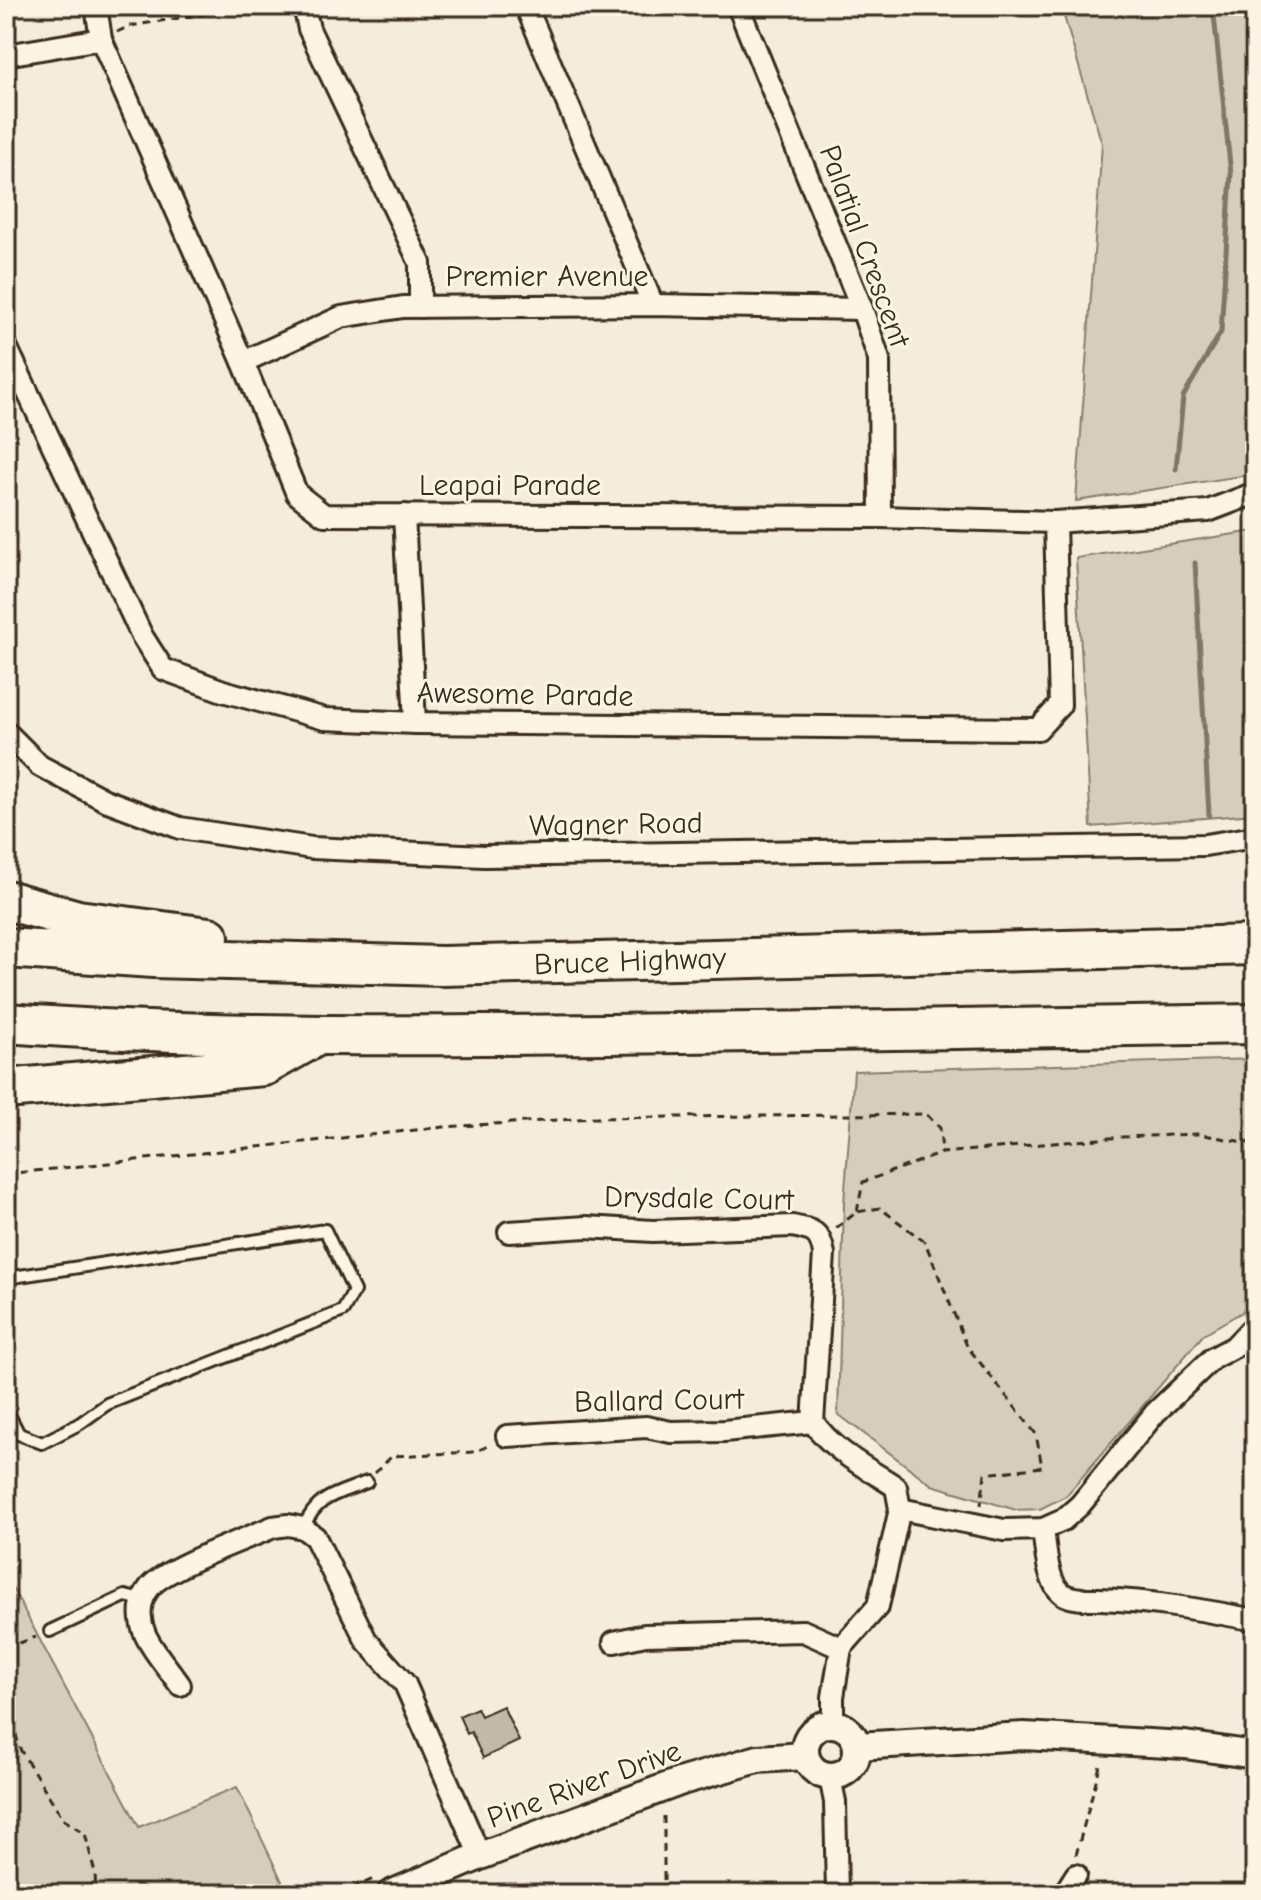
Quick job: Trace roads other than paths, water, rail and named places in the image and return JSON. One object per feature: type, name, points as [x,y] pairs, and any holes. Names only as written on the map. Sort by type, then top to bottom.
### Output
[{"type":"highway","points":[[6,900],[78,920],[188,936],[315,944],[381,952],[442,966]]},
{"type":"highway","name":"Bruce Highway","points":[[6,948],[153,958],[442,966],[1255,945]]},
{"type":"highway","points":[[6,1023],[139,1032],[315,1037],[1255,1024]]},
{"type":"highway","points":[[6,1089],[264,1066],[315,1037]]},
{"type":"street","name":"Leapai Parade","points":[[96,6],[101,39],[243,362],[297,494],[324,515],[880,517],[1055,522],[1208,511],[1255,493]]},
{"type":"street","points":[[304,6],[309,29],[420,263],[420,307]]},
{"type":"street","points":[[526,6],[653,305]]},
{"type":"street","name":"Palatial Crescent","points":[[738,6],[862,309],[879,359],[880,517]]},
{"type":"street","points":[[6,55],[101,39]]},
{"type":"street","name":"Premier Avenue","points":[[243,362],[341,317],[403,307],[653,305],[862,309]]},
{"type":"street","name":"Awesome Parade","points":[[6,346],[142,636],[163,669],[223,691],[325,719],[415,723],[1038,729],[1060,705],[1055,522]]},
{"type":"street","points":[[404,515],[415,723]]},
{"type":"street","name":"Wagner Road","points":[[6,732],[40,766],[105,800],[180,828],[312,848],[484,856],[1205,845],[1255,837]]},
{"type":"street","name":"Drysdale Court","points":[[509,1232],[586,1227],[653,1231],[792,1226],[813,1231],[821,1239],[824,1254],[813,1422]]},
{"type":"street","points":[[900,1509],[1004,1530],[1043,1529],[1063,1520],[1080,1505],[1155,1413],[1213,1358],[1234,1347],[1255,1326]]},
{"type":"street","points":[[813,1422],[822,1435],[843,1452],[896,1487],[900,1509],[878,1606],[841,1648],[833,1697],[833,1724]]},
{"type":"street","name":"Ballard Court","points":[[507,1436],[646,1427],[671,1432],[724,1431],[813,1422]]},
{"type":"street","points":[[180,1685],[145,1634],[140,1617],[142,1600],[151,1585],[169,1573],[273,1527],[288,1525],[303,1528],[315,1537],[327,1557],[366,1640],[405,1684],[480,1856]]},
{"type":"street","points":[[1043,1529],[1054,1583],[1064,1595],[1083,1599],[1137,1600],[1255,1620]]},
{"type":"street","points":[[614,1642],[645,1635],[803,1631],[841,1648]]},
{"type":"street","points":[[825,1724],[833,1724],[849,1730],[857,1746],[851,1768],[830,1777],[814,1770],[805,1756],[811,1733],[825,1724]]},
{"type":"street","points":[[857,1746],[1024,1736],[1185,1745],[1255,1755]]},
{"type":"street","name":"Pine River Drive","points":[[391,1894],[480,1856],[665,1787],[758,1759],[805,1756]]},
{"type":"street","points":[[830,1777],[835,1802],[837,1894]]},
{"type":"street","points":[[1064,1894],[1076,1875]]},
{"type":"lane","points":[[6,1278],[325,1230],[354,1291],[343,1311],[107,1404],[79,1424],[42,1443],[19,1434],[6,1409]]},
{"type":"lane","points":[[303,1528],[311,1510],[320,1501],[367,1482]]},
{"type":"lane","points":[[50,1631],[125,1596],[142,1600]]},
{"type":"waterway","points":[[1176,469],[1183,397],[1221,332],[1231,174],[1213,6]]},
{"type":"waterway","points":[[1195,563],[1209,815]]}]
